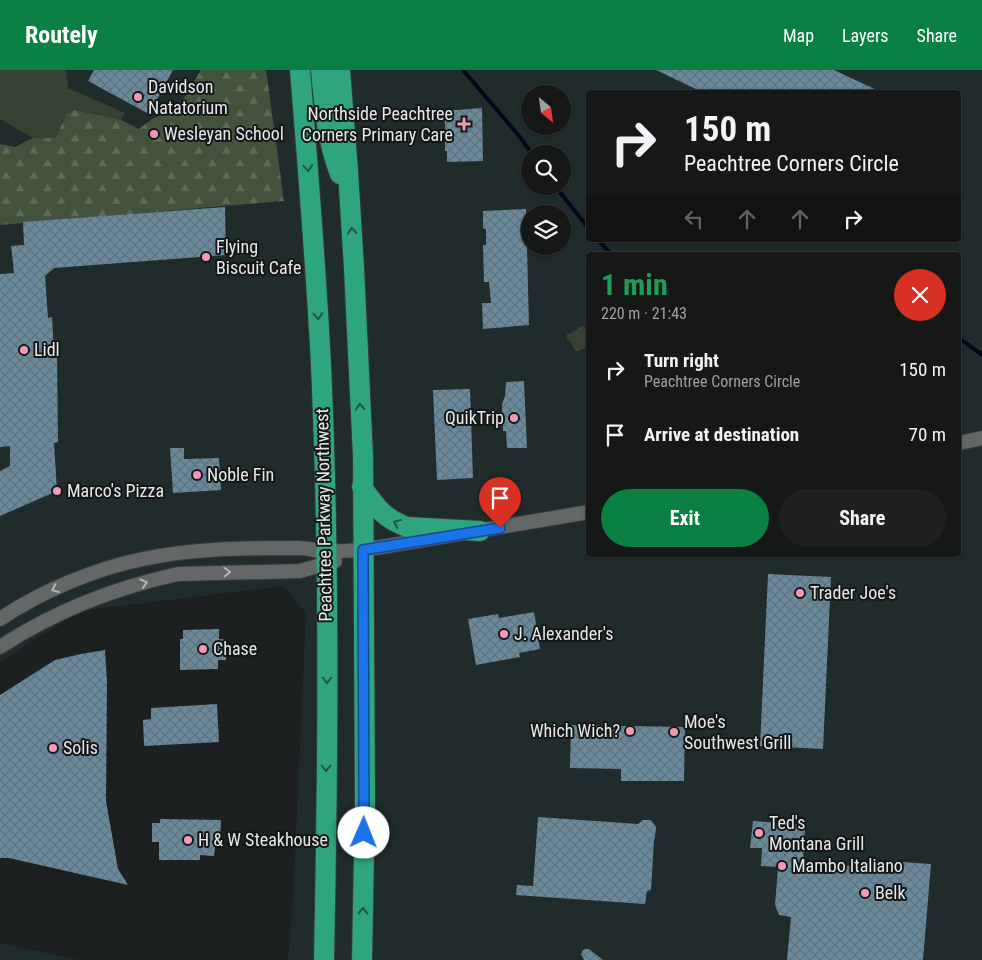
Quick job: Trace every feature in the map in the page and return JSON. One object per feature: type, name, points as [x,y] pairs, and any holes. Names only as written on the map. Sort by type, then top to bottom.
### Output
[{"type":"highway","name":"Peachtree Parkway Northwest","points":[[300,70],[320,355],[326,558],[325,957]]},
{"type":"highway","points":[[321,70],[326,123],[331,145],[337,167],[350,194]]},
{"type":"highway","points":[[340,70],[350,194],[363,456],[365,799],[362,960]]},
{"type":"highway","points":[[362,487],[384,515],[406,527],[480,531]]},
{"type":"street","points":[[961,443],[982,438]]},
{"type":"street","points":[[0,647],[22,632],[71,607],[109,592],[159,578],[178,574],[300,571],[326,558],[363,550],[586,513]]},
{"type":"street","points":[[0,619],[26,603],[66,584],[100,571],[142,559],[195,551],[302,548],[326,558]]},
{"type":"shaded area","points":[[0,70],[302,70],[315,187],[311,70],[982,70],[982,960],[288,960],[293,899],[306,612],[282,586],[80,611],[0,662]]},
{"type":"shaded area","points":[[0,943],[79,960],[0,960]]},
{"type":"green space","points":[[0,70],[66,70],[68,88],[125,113],[121,120],[75,110],[67,113],[55,138],[33,138],[0,119]]},
{"type":"green space","name":"Wesleyan School","points":[[201,70],[266,70],[284,201],[0,225],[0,144],[15,147],[33,138],[55,138],[67,113],[75,110],[121,120],[139,129],[152,119],[177,109]]},
{"type":"green space","points":[[582,326],[586,328],[586,346],[584,348],[577,351],[574,348],[567,339],[567,334]]},
{"type":"building","name":"Davidson Natatorium","points":[[94,70],[173,70],[149,114],[88,81]]},
{"type":"building","points":[[656,70],[834,70],[877,90],[698,90]]},
{"type":"building","name":"Northside Peachtree Corners Primary Care","points":[[482,108],[483,161],[447,162],[444,111]]},
{"type":"building","points":[[225,207],[226,255],[54,268],[45,276],[48,318],[52,317],[54,352],[57,351],[58,442],[54,443],[57,491],[0,516],[0,471],[10,466],[10,446],[0,447],[0,274],[14,273],[11,246],[24,245],[23,222]]},
{"type":"building","points":[[521,209],[521,255],[527,255],[529,325],[483,329],[482,303],[491,303],[489,282],[484,282],[483,245],[486,245],[486,229],[483,228],[483,211]]},
{"type":"building","name":"QuikTrip","points":[[524,381],[527,448],[507,448],[506,431],[503,431],[502,404],[505,396],[506,382]]},
{"type":"building","name":"QuikTrip","points":[[470,389],[473,478],[437,480],[433,390]]},
{"type":"building","points":[[170,448],[184,448],[184,459],[219,458],[221,490],[173,493]]},
{"type":"building","points":[[768,574],[831,577],[823,749],[760,746]]},
{"type":"building","name":"J. Alexander's","points":[[534,612],[540,649],[519,653],[520,657],[476,665],[468,619],[498,614],[499,618]]},
{"type":"building","name":"Chase","points":[[219,629],[219,639],[226,639],[226,660],[218,660],[218,669],[180,670],[180,639],[183,639],[183,630]]},
{"type":"building","name":"Solis","points":[[105,650],[107,682],[106,801],[118,869],[128,885],[9,858],[0,858],[0,695],[55,660]]},
{"type":"building","points":[[217,704],[219,742],[144,746],[143,720],[151,719],[151,708]]},
{"type":"building","points":[[571,725],[685,727],[684,781],[621,781],[621,769],[570,768]]},
{"type":"building","points":[[538,817],[638,824],[643,820],[651,820],[656,827],[651,890],[647,891],[645,904],[516,895],[517,885],[533,886]]},
{"type":"building","name":"H & W Steakhouse","points":[[160,819],[221,820],[220,838],[223,838],[223,847],[215,847],[214,856],[200,855],[200,860],[159,860],[159,842],[152,842],[152,823],[160,823]]},
{"type":"building","name":"Belk","points":[[753,821],[805,825],[803,862],[888,869],[889,861],[931,864],[923,960],[787,960],[791,917],[779,915],[775,905],[778,867],[761,866],[762,848],[750,848]]},
{"type":"building","points":[[586,949],[589,949],[603,960],[584,960],[581,954]]},
{"type":"waterway","points":[[463,70],[526,145]]},
{"type":"waterway","points":[[562,195],[586,225]]},
{"type":"waterway","points":[[600,242],[609,252]]},
{"type":"waterway","points":[[961,339],[982,355]]},
{"type":"place","name":"Davidson Natatorium","points":[[138,97]]},
{"type":"place","name":"Northside Peachtree Corners Primary Care","points":[[464,124]]},
{"type":"place","name":"Wesleyan School","points":[[154,134]]},
{"type":"place","name":"Flying Biscuit Cafe","points":[[206,257]]},
{"type":"place","name":"Lidl","points":[[24,350]]},
{"type":"place","name":"QuikTrip","points":[[514,418]]},
{"type":"place","name":"Noble Fin","points":[[197,475]]},
{"type":"place","name":"Marco's Pizza","points":[[57,491]]},
{"type":"place","name":"Trader Joe's","points":[[800,593]]},
{"type":"place","name":"J. Alexander's","points":[[504,634]]},
{"type":"place","name":"Chase","points":[[203,649]]},
{"type":"place","name":"Which Wich?","points":[[630,731]]},
{"type":"place","name":"Moe's Southwest Grill","points":[[674,732]]},
{"type":"place","name":"Solis","points":[[53,748]]},
{"type":"place","name":"Ted's Montana Grill","points":[[759,833]]},
{"type":"place","name":"H & W Steakhouse","points":[[188,840]]},
{"type":"place","name":"Mambo Italiano","points":[[782,866]]},
{"type":"place","name":"Belk","points":[[865,893]]},
{"type":"route","points":[[364,833],[363,550],[500,528]]}]
